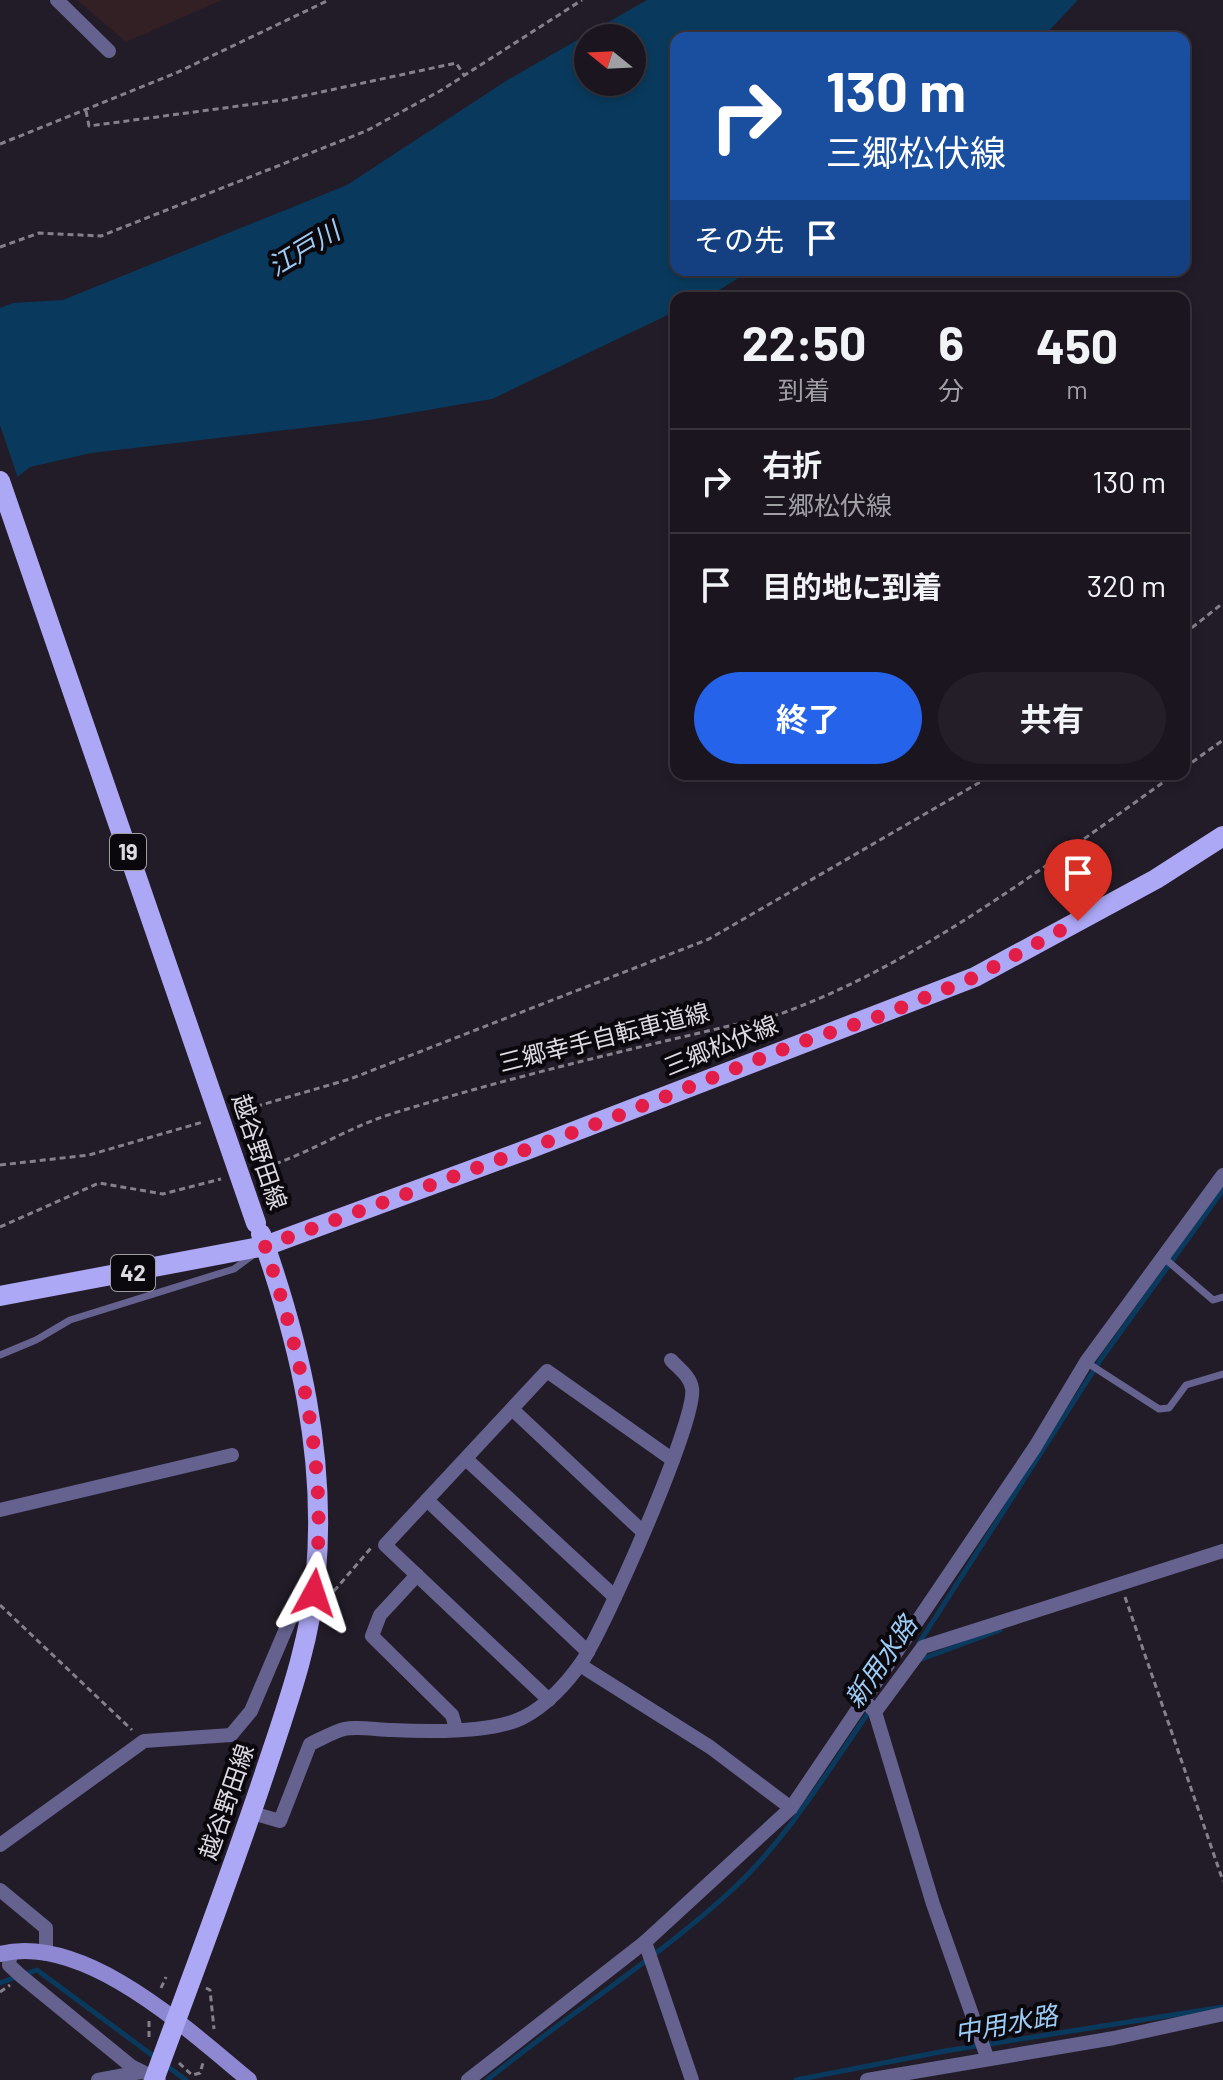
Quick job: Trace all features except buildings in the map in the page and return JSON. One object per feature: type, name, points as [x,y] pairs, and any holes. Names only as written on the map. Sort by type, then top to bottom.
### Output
[{"type":"main road","name":"越谷野田線","points":[[0,481],[265,1246],[297,1349],[315,1450],[319,1605],[252,1813],[152,2077]]},
{"type":"main road","name":"三郷松伏線","points":[[265,1246],[569,1134],[975,977],[1156,879],[1223,836]]},
{"type":"main road","name":"42","points":[[0,1296],[265,1246]]},
{"type":"street","points":[[57,0],[109,51]]},
{"type":"street","points":[[468,2080],[645,1942],[791,1808],[1035,1447],[1086,1362],[1223,1175]]},
{"type":"street","points":[[252,1813],[280,1821],[310,1744],[346,1728],[498,1725],[524,1718],[549,1700],[584,1658],[615,1597],[673,1460],[692,1404],[693,1391],[689,1378],[671,1360]]},
{"type":"street","points":[[549,1700],[385,1545],[547,1371],[673,1460]]},
{"type":"street","points":[[512,1409],[642,1531]]},
{"type":"street","points":[[0,1510],[232,1455]]},
{"type":"street","points":[[466,1459],[615,1597]]},
{"type":"street","points":[[427,1500],[584,1658],[791,1808]]},
{"type":"street","points":[[875,1712],[923,1647],[1223,1551]]},
{"type":"street","points":[[417,1575],[380,1615],[372,1636],[452,1715],[456,1728]]},
{"type":"street","points":[[0,1845],[144,1741],[231,1735],[251,1711],[291,1617],[319,1605]]},
{"type":"street","points":[[865,1700],[875,1712],[933,1904],[987,2057]]},
{"type":"street","points":[[0,1890],[46,1928],[46,1954]]},
{"type":"street","points":[[645,1942],[692,2080]]},
{"type":"street","points":[[152,2077],[21,1976],[9,1965],[6,1952],[46,1954],[100,1972],[175,2020],[249,2080]]},
{"type":"street","points":[[867,2080],[987,2057],[1114,2038],[1223,2014]]},
{"type":"street","points":[[98,2080],[152,2077]]},
{"type":"lane","points":[[0,1355],[36,1340],[70,1320],[234,1269],[265,1246]]},
{"type":"lane","points":[[1163,1257],[1213,1300],[1223,1297]]},
{"type":"lane","points":[[1086,1362],[1159,1409],[1169,1408],[1186,1385],[1223,1374]]},
{"type":"path","points":[[0,144],[176,73],[329,0]]},
{"type":"path","points":[[0,247],[39,233],[101,236],[366,131],[464,75],[582,0]]},
{"type":"path","points":[[86,111],[89,126],[284,100],[456,63],[464,75]]},
{"type":"path","points":[[1190,629],[1223,603]]},
{"type":"path","points":[[1190,764],[1223,740]]},
{"type":"path","points":[[227,1115],[350,1079],[709,939],[984,780]]},
{"type":"path","name":"三郷幸手自転車道線","points":[[247,1172],[287,1162],[379,1118],[474,1088],[780,1014],[824,998],[868,976],[1017,885],[1166,780]]},
{"type":"path","points":[[0,1165],[89,1155],[212,1120]]},
{"type":"path","points":[[0,1227],[99,1183],[163,1194],[234,1176]]},
{"type":"path","points":[[319,1605],[376,1542]]},
{"type":"path","points":[[1120,1584],[1223,1881]]},
{"type":"path","points":[[0,1605],[144,1741]]},
{"type":"shaded area","points":[[77,0],[222,0],[126,42]]},
{"type":"water","name":"江戸川","points":[[647,0],[1078,0],[1048,32],[670,32],[670,276],[741,276],[715,292],[670,292],[670,314],[492,399],[369,420],[91,453],[30,467],[0,491],[0,308],[13,303],[63,300],[347,185],[506,81],[574,42],[574,96],[646,96],[646,24],[605,24]]},
{"type":"pier","points":[[0,425],[19,481],[0,495]]},
{"type":"waterway","name":"新用水路","points":[[919,1643],[1101,1359],[1223,1190]]},
{"type":"waterway","points":[[919,1660],[1000,1630]]},
{"type":"waterway","name":"新用水路","points":[[487,2080],[673,1940],[733,1889],[789,1826],[871,1709]]},
{"type":"waterway","points":[[0,1983],[37,1970],[156,2058]]},
{"type":"waterway","name":"中用水路","points":[[796,2080],[945,2051],[1223,2007]]},
{"type":"waterway","points":[[164,2064],[186,2080]]},
{"type":"route","points":[[314,1593],[319,1504],[309,1401],[297,1349],[265,1246],[612,1118],[799,1043],[883,1015],[975,977],[1078,921]]}]
